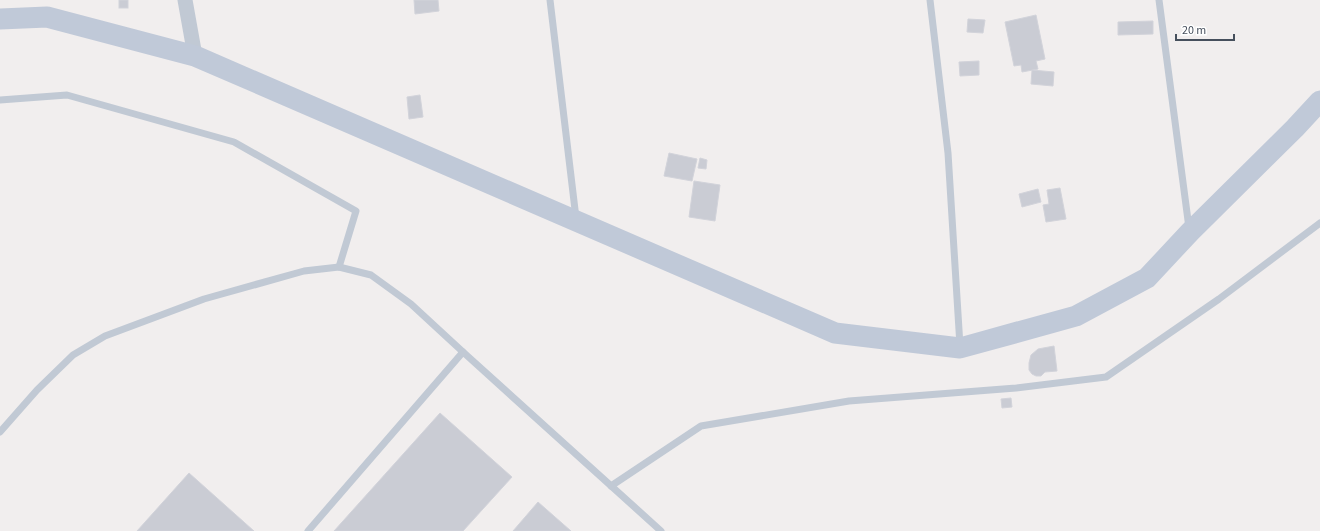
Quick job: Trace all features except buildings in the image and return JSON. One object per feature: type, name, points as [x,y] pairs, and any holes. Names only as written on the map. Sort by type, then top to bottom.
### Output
[{"type":"street","points":[[185,0],[195,56]]},
{"type":"street","points":[[0,19],[48,17],[195,56],[835,333],[960,348],[1076,316],[1147,278],[1190,232],[1295,128],[1320,101]]},
{"type":"lane","points":[[550,0],[576,220]]},
{"type":"lane","points":[[930,0],[948,153],[960,348]]},
{"type":"lane","points":[[1159,0],[1190,232]]},
{"type":"lane","points":[[0,100],[67,95],[234,142],[356,211],[340,267]]},
{"type":"lane","points":[[611,486],[701,426],[849,401],[1016,388],[1106,377],[1219,299],[1320,223]]},
{"type":"lane","points":[[0,432],[37,390],[73,355],[106,336],[204,299],[304,271],[340,267],[371,275],[411,304],[661,531]]},
{"type":"lane","points":[[308,531],[463,352]]}]
